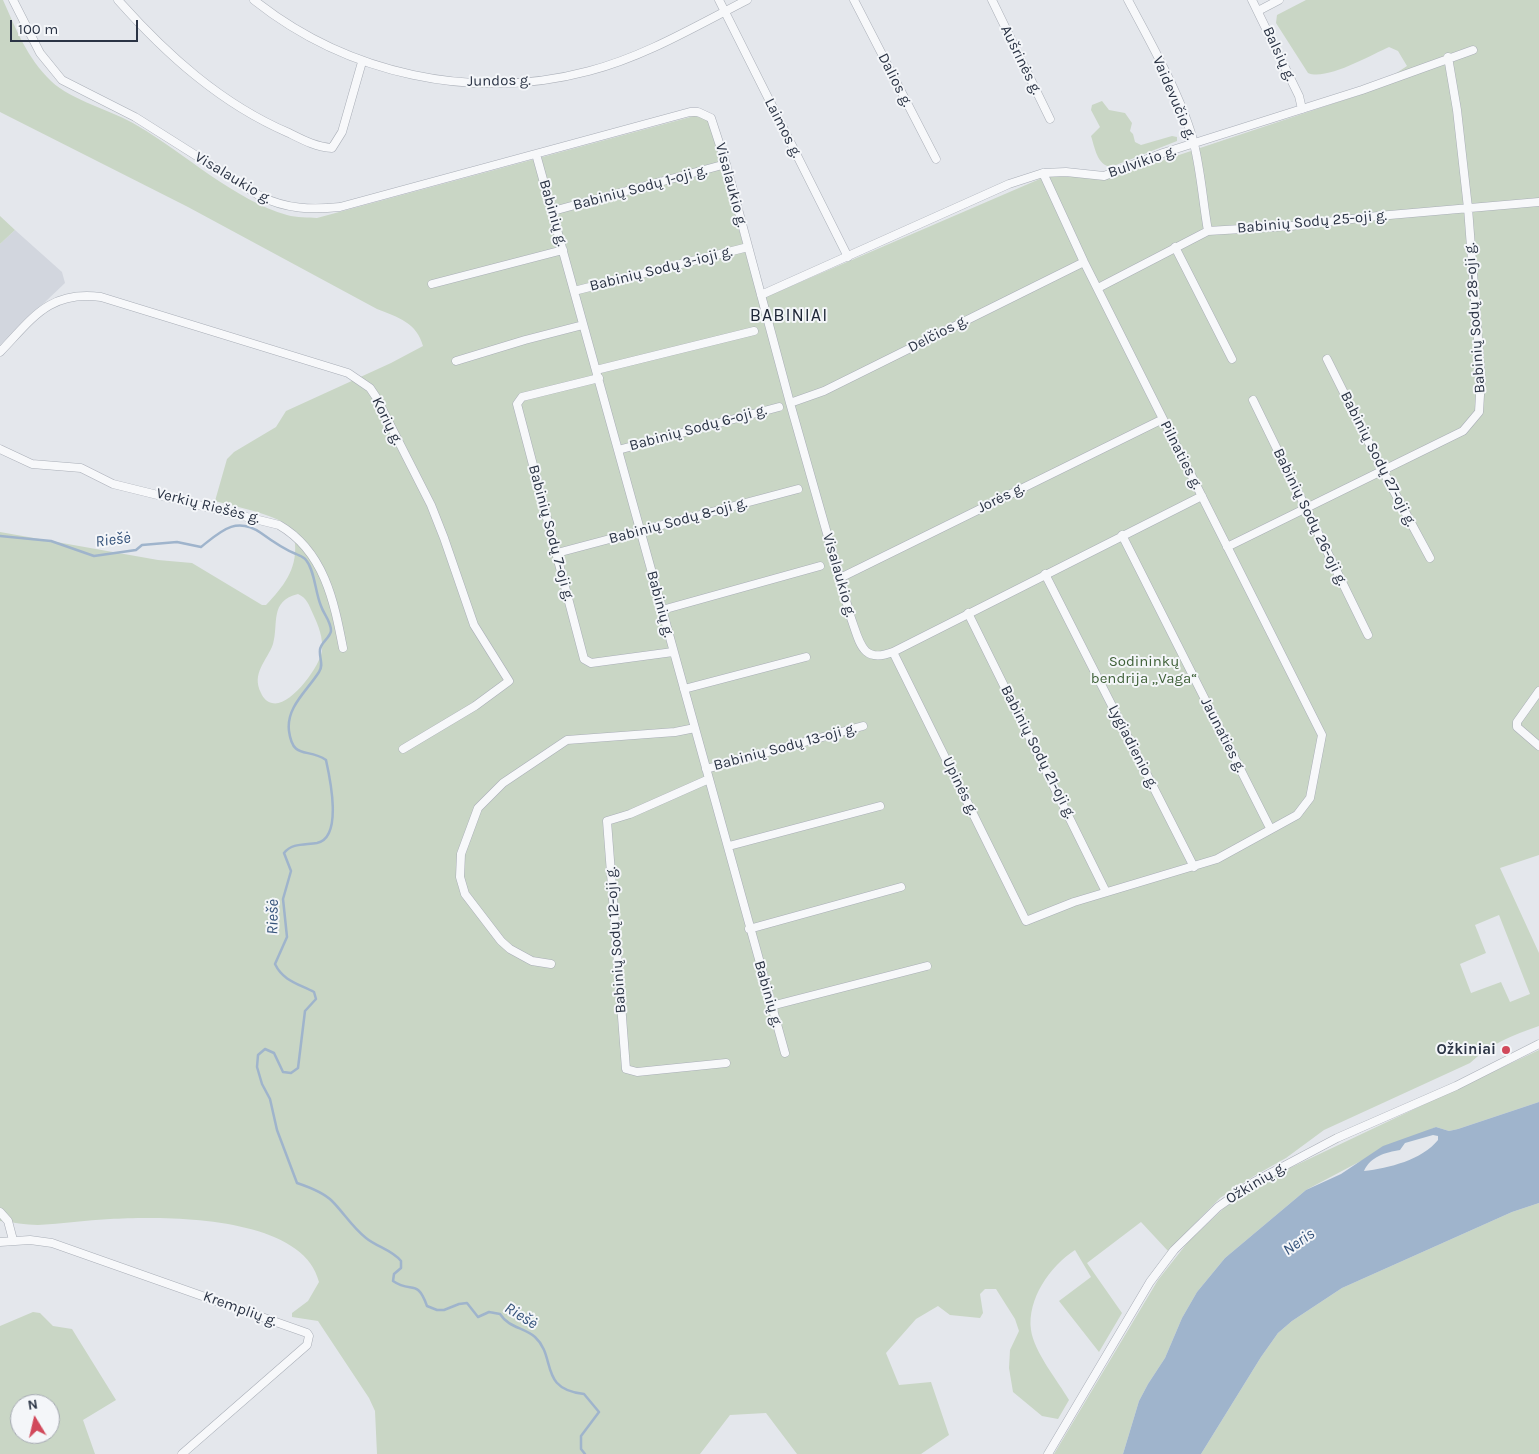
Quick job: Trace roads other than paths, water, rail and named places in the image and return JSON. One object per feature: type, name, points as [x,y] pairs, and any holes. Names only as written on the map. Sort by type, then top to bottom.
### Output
[{"type":"street","name":"Visalaukio g.","points":[[13,0],[40,53],[62,80],[135,117],[260,196],[277,204],[298,208],[340,207],[698,112],[711,118],[726,164],[790,403],[840,578],[862,648],[873,656],[881,656],[893,652],[968,612],[1202,496]]},
{"type":"street","points":[[118,0],[168,52],[216,92],[266,123],[321,148],[332,148],[342,132],[362,62]]},
{"type":"street","name":"Jundos g.","points":[[254,0],[276,18],[325,47],[362,62],[446,82],[512,83],[544,80],[609,65],[662,43],[747,0]]},
{"type":"street","name":"Laimos g.","points":[[719,0],[848,257]]},
{"type":"street","name":"Dalios g.","points":[[854,0],[936,159]]},
{"type":"street","name":"Aušrinės g.","points":[[992,0],[1050,119]]},
{"type":"street","name":"Vaidevučio g.","points":[[1128,0],[1159,61],[1188,125],[1194,145],[1208,232]]},
{"type":"street","name":"Balsių g.","points":[[1252,0],[1299,96],[1302,109]]},
{"type":"street","points":[[1258,11],[1279,0]]},
{"type":"street","name":"Bulvikio g.","points":[[761,296],[1009,184],[1043,173],[1066,172],[1104,176],[1163,153],[1194,145],[1362,90],[1448,57],[1473,50]]},
{"type":"street","name":"Babinių Sodų 28-oji g.","points":[[1227,547],[1463,431],[1479,412],[1481,378],[1468,208],[1457,110],[1448,57]]},
{"type":"street","name":"Babinių g.","points":[[536,154],[673,652],[729,846],[749,929],[785,1053]]},
{"type":"street","name":"Babinių Sodų 1-oji g.","points":[[553,211],[726,164]]},
{"type":"street","name":"Pilnaties g.","points":[[1043,173],[1084,262],[1322,735],[1310,798],[1296,815],[1270,828]]},
{"type":"street","name":"Babinių Sodų 25-oji g.","points":[[1098,288],[1175,247],[1208,232],[1291,226],[1539,202]]},
{"type":"street","name":"Babinių Sodų 3-ioji g.","points":[[574,291],[748,247]]},
{"type":"street","points":[[1175,247],[1232,359]]},
{"type":"street","points":[[432,284],[563,250]]},
{"type":"street","name":"Delčios g.","points":[[790,403],[824,391],[1084,262]]},
{"type":"street","name":"Korių g.","points":[[0,352],[44,307],[58,299],[85,295],[101,297],[348,373],[370,388],[431,506],[474,625],[509,681],[475,706],[403,749]]},
{"type":"street","points":[[456,361],[583,325]]},
{"type":"street","points":[[598,374],[754,331]]},
{"type":"street","name":"Babinių Sodų 27-oji g.","points":[[1327,359],[1383,471],[1430,558]]},
{"type":"street","name":"Babinių Sodų 7-oji g.","points":[[598,374],[522,397],[517,404],[557,553],[587,662],[673,652]]},
{"type":"street","name":"Babinių Sodų 26-oji g.","points":[[1253,400],[1368,635]]},
{"type":"street","name":"Babinių Sodų 6-oji g.","points":[[618,450],[779,406]]},
{"type":"street","name":"Jorės g.","points":[[840,578],[1163,419]]},
{"type":"street","name":"Verkių Riešės g.","points":[[0,449],[32,464],[81,468],[113,484],[279,524],[303,544],[326,579],[334,603],[343,648]]},
{"type":"street","name":"Babinių Sodų 8-oji g.","points":[[557,553],[798,489]]},
{"type":"street","name":"Jaunaties g.","points":[[1122,535],[1270,828]]},
{"type":"street","points":[[662,610],[820,566]]},
{"type":"street","name":"Lygiadienio g.","points":[[1045,574],[1194,867]]},
{"type":"street","name":"Babinių Sodų 21-oji g.","points":[[968,612],[1106,892]]},
{"type":"street","name":"Upinės g.","points":[[893,652],[1026,921],[1106,892]]},
{"type":"street","points":[[684,690],[806,657]]},
{"type":"street","points":[[1539,691],[1517,722],[1517,727],[1539,746]]},
{"type":"street","name":"Babinių Sodų 13-oji g.","points":[[706,769],[863,726]]},
{"type":"street","points":[[550,964],[532,961],[510,949],[501,941],[465,894],[460,877],[461,854],[478,808],[503,784],[568,740],[675,732],[695,728]]},
{"type":"street","name":"Babinių Sodų 12-oji g.","points":[[709,779],[630,814],[607,822],[626,1069],[638,1072],[726,1063]]},
{"type":"street","points":[[729,846],[880,806]]},
{"type":"street","points":[[1106,892],[1194,867],[1243,846],[1270,828]]},
{"type":"street","points":[[749,929],[900,887]]},
{"type":"street","points":[[771,1006],[927,966]]},
{"type":"street","name":"Ožkinių g.","points":[[1048,1454],[1150,1282],[1174,1250],[1218,1207],[1254,1182],[1337,1138],[1456,1086],[1539,1044]]},
{"type":"street","points":[[0,1212],[8,1221],[13,1240]]},
{"type":"street","name":"Kremplių g.","points":[[0,1242],[13,1240],[52,1243],[307,1333],[309,1336],[307,1345],[182,1454]]},
{"type":"water","name":"Neris","points":[[1539,1102],[1539,1203],[1512,1212],[1342,1288],[1292,1321],[1278,1333],[1261,1357],[1201,1454],[1123,1454],[1139,1401],[1165,1358],[1182,1318],[1197,1292],[1225,1258],[1306,1190],[1341,1174],[1383,1146],[1436,1127],[1449,1131]],"holes":[[[1433,1135],[1438,1136],[1438,1140],[1431,1147],[1414,1158],[1384,1168],[1364,1171],[1374,1159],[1389,1152],[1400,1150],[1405,1143]]]},
{"type":"waterway","name":"Riešė","points":[[0,536],[51,541],[94,556],[136,550],[142,545],[177,542],[201,547],[222,531],[236,526],[244,526],[252,528],[282,547],[303,557],[309,565],[319,600],[330,624],[331,631],[320,647],[320,669],[298,700],[291,714],[289,731],[291,740],[298,750],[326,760],[332,793],[332,819],[330,830],[325,839],[317,843],[295,846],[284,853],[291,871],[283,899],[287,937],[275,964],[278,970],[287,978],[314,992],[316,999],[305,1011],[298,1068],[291,1073],[283,1072],[274,1053],[265,1049],[258,1055],[257,1067],[262,1084],[270,1099],[277,1130],[297,1183],[324,1195],[361,1234],[389,1251],[401,1261],[401,1268],[394,1274],[393,1281],[400,1285],[417,1289],[427,1306],[437,1310],[444,1310],[467,1303],[478,1317],[489,1312],[500,1314],[512,1325],[535,1337],[542,1345],[554,1379],[560,1386],[570,1391],[584,1394],[599,1412],[581,1436],[581,1449],[585,1454]]},
{"type":"place","name":"Ožkiniai","points":[[1506,1050]]},
{"type":"district","name":"BABINIAI","points":[[789,316]]},
{"type":"park label","name":"Sodininkų bendrija „Vaga“","points":[[1144,670]]}]
